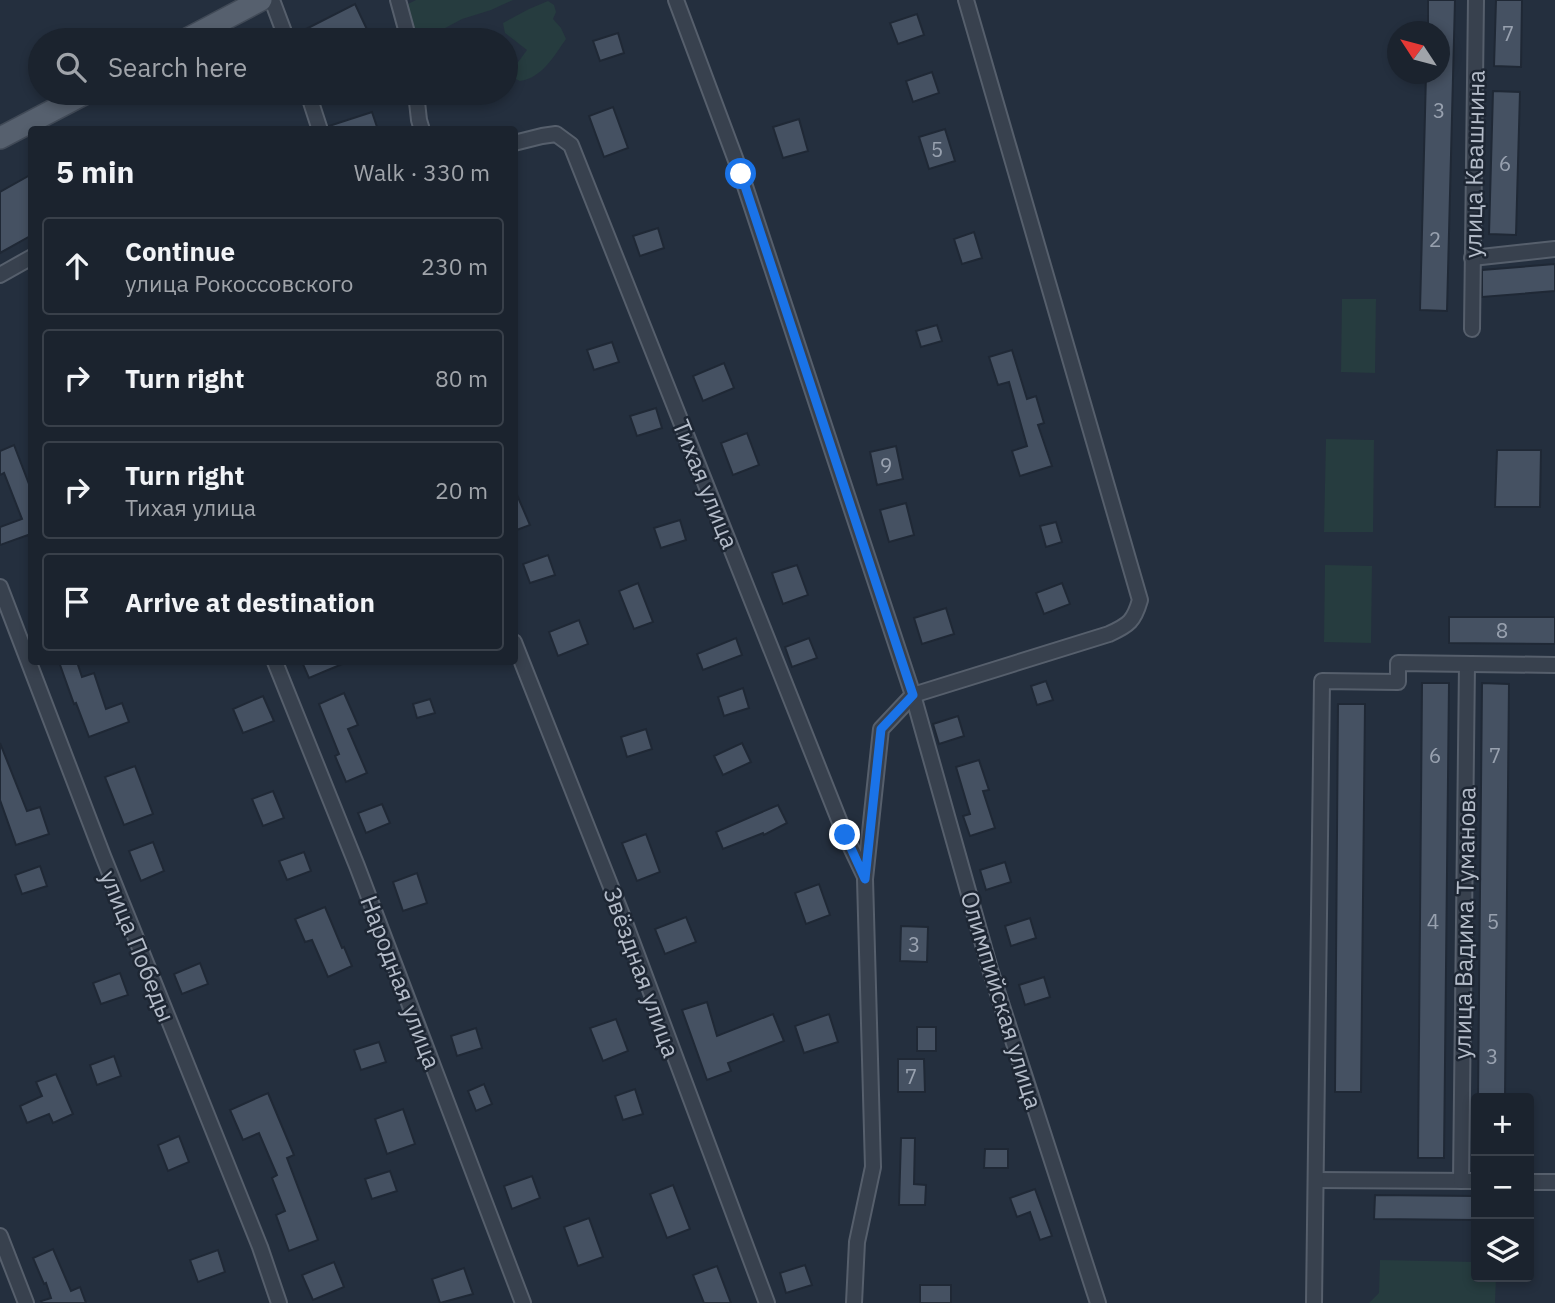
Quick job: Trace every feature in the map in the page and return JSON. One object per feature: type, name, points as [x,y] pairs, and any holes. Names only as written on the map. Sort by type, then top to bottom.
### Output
[{"type":"main road","points":[[208,28],[261,0]]},
{"type":"main road","points":[[0,138],[63,105]]},
{"type":"street","points":[[272,0],[282,28]]},
{"type":"street","points":[[398,0],[406,28]]},
{"type":"street","name":"Олимпийская улица","points":[[676,0],[749,199],[913,695],[990,969],[1098,1303]]},
{"type":"street","points":[[854,1303],[857,1242],[873,1167],[865,879],[881,729],[913,695],[1125,627],[1136,614],[1140,600],[966,0]]},
{"type":"street","name":"улица Квашнина","points":[[1472,328],[1476,0]]},
{"type":"street","points":[[311,105],[319,126]]},
{"type":"street","points":[[417,105],[421,126]]},
{"type":"street","name":"Тихая улица","points":[[518,142],[556,134],[571,145],[845,835],[865,879]]},
{"type":"street","points":[[1472,258],[1555,249]]},
{"type":"street","points":[[0,275],[28,259]]},
{"type":"street","name":"улица Победы","points":[[0,587],[28,660]]},
{"type":"street","name":"Звёздная улица","points":[[518,652],[624,920],[767,1303]]},
{"type":"street","points":[[1314,1303],[1322,681],[1398,682],[1398,663],[1555,665]]},
{"type":"street","name":"улица Вадима Туманова","points":[[1467,664],[1469,1181]]},
{"type":"street","name":"улица Победы","points":[[30,665],[103,856],[260,1247],[279,1303]]},
{"type":"street","name":"Народная улица","points":[[276,665],[523,1303]]},
{"type":"street","points":[[1316,1180],[1469,1181]]},
{"type":"street","points":[[1534,1182],[1555,1182]]},
{"type":"street","points":[[0,1236],[26,1303]]},
{"type":"green space","points":[[416,0],[513,0],[445,28],[403,27],[402,7]]},
{"type":"green space","points":[[548,1],[554,5],[556,12],[553,19],[566,39],[541,71],[520,81],[518,62],[527,50],[518,43],[518,28],[504,28],[503,23]]},
{"type":"green space","points":[[1342,299],[1376,299],[1375,373],[1341,372]]},
{"type":"green space","points":[[1326,439],[1374,440],[1373,532],[1324,532]]},
{"type":"green space","points":[[1325,565],[1372,566],[1371,643],[1324,642]]},
{"type":"green space","points":[[1380,1260],[1471,1262],[1471,1282],[1496,1282],[1495,1303],[1369,1303],[1379,1293]]},
{"type":"building","points":[[1428,0],[1455,0],[1447,311],[1420,310],[1426,84],[1450,84],[1450,21],[1428,21]]},
{"type":"building","points":[[1496,0],[1522,0],[1521,67],[1494,66]]},
{"type":"building","points":[[355,4],[366,28],[308,28]]},
{"type":"building","points":[[917,14],[924,35],[898,44],[890,23]]},
{"type":"building","points":[[618,33],[624,53],[600,61],[593,41]]},
{"type":"building","points":[[932,72],[939,93],[913,102],[906,81]]},
{"type":"building","points":[[1493,91],[1520,92],[1516,235],[1489,234]]},
{"type":"building","points":[[613,107],[628,148],[604,157],[589,116]]},
{"type":"building","points":[[372,112],[377,126],[329,126]]},
{"type":"building","points":[[799,119],[808,151],[783,158],[773,127]]},
{"type":"building","points":[[945,129],[955,161],[929,169],[919,137]]},
{"type":"building","points":[[28,176],[28,237],[0,253],[0,192]]},
{"type":"building","points":[[658,228],[664,248],[640,256],[633,236]]},
{"type":"building","points":[[974,232],[982,258],[962,264],[954,239]]},
{"type":"building","points":[[1555,264],[1555,291],[1482,297],[1482,270]]},
{"type":"building","points":[[937,325],[942,341],[921,347],[916,331]]},
{"type":"building","points":[[612,342],[619,362],[594,370],[587,350]]},
{"type":"building","points":[[1012,350],[1027,399],[1036,396],[1044,423],[1038,425],[1052,466],[1020,476],[1012,451],[1027,446],[1009,382],[998,385],[989,357]]},
{"type":"building","points":[[724,363],[734,388],[703,401],[693,376]]},
{"type":"building","points":[[656,408],[662,428],[637,436],[630,416]]},
{"type":"building","points":[[747,433],[759,465],[733,475],[721,443]]},
{"type":"building","points":[[14,445],[28,481],[28,535],[0,545],[0,527],[22,519],[4,473],[0,475],[0,451]]},
{"type":"building","points":[[896,446],[903,479],[877,485],[870,452]]},
{"type":"building","points":[[1497,450],[1541,450],[1540,507],[1495,507]]},
{"type":"building","points":[[518,497],[530,525],[518,530]]},
{"type":"building","points":[[906,503],[914,535],[889,542],[880,510]]},
{"type":"building","points":[[680,520],[686,540],[661,548],[654,528]]},
{"type":"building","points":[[1056,522],[1062,542],[1046,547],[1040,526]]},
{"type":"building","points":[[548,555],[555,575],[530,583],[523,564]]},
{"type":"building","points":[[797,565],[808,595],[783,604],[772,573]]},
{"type":"building","points":[[638,583],[653,622],[634,629],[619,591]]},
{"type":"building","points":[[1062,583],[1070,604],[1044,614],[1036,593]]},
{"type":"building","points":[[946,608],[954,634],[922,644],[914,618]]},
{"type":"building","points":[[1449,617],[1555,617],[1555,644],[1449,643]]},
{"type":"building","points":[[579,620],[588,644],[558,656],[549,632]]},
{"type":"building","points":[[736,638],[742,655],[703,670],[697,654]]},
{"type":"building","points":[[809,638],[817,658],[792,667],[785,647]]},
{"type":"building","points":[[60,665],[78,665],[82,677],[94,673],[106,709],[122,703],[129,722],[89,737],[76,703],[74,704]]},
{"type":"building","points":[[303,665],[340,665],[309,678]]},
{"type":"building","points":[[1046,681],[1053,700],[1037,705],[1031,686]]},
{"type":"building","points":[[1422,683],[1449,683],[1444,1158],[1418,1158]]},
{"type":"building","points":[[1482,683],[1509,684],[1505,1093],[1478,1093]]},
{"type":"building","points":[[743,688],[749,708],[724,716],[718,697]]},
{"type":"building","points":[[344,693],[358,725],[348,729],[367,773],[346,782],[335,756],[339,754],[319,704]]},
{"type":"building","points":[[263,696],[274,721],[243,733],[233,709]]},
{"type":"building","points":[[430,699],[435,713],[417,718],[413,704]]},
{"type":"building","points":[[1338,704],[1365,704],[1361,1092],[1335,1092]]},
{"type":"building","points":[[958,716],[964,736],[939,744],[933,724]]},
{"type":"building","points":[[646,729],[652,749],[627,757],[621,737]]},
{"type":"building","points":[[0,743],[27,811],[40,807],[49,834],[16,845],[0,800]]},
{"type":"building","points":[[742,743],[751,762],[723,775],[714,756]]},
{"type":"building","points":[[979,760],[989,790],[983,791],[995,828],[970,836],[963,816],[970,814],[956,767]]},
{"type":"building","points":[[135,766],[153,814],[124,825],[105,777]]},
{"type":"building","points":[[273,791],[284,818],[263,826],[252,799]]},
{"type":"building","points":[[382,804],[390,823],[366,833],[358,813]]},
{"type":"building","points":[[778,805],[787,823],[764,835],[763,833],[723,849],[716,832]]},
{"type":"building","points":[[646,834],[660,872],[637,881],[622,843]]},
{"type":"building","points":[[153,842],[164,871],[141,881],[129,851]]},
{"type":"building","points":[[304,852],[311,871],[287,880],[279,861]]},
{"type":"building","points":[[1005,862],[1011,882],[986,890],[980,870]]},
{"type":"building","points":[[40,866],[47,886],[22,894],[15,875]]},
{"type":"building","points":[[417,873],[427,903],[403,911],[393,882]]},
{"type":"building","points":[[819,884],[830,915],[806,924],[795,893]]},
{"type":"building","points":[[325,907],[352,966],[328,977],[312,940],[305,942],[295,919]]},
{"type":"building","points":[[686,917],[696,942],[665,954],[655,929]]},
{"type":"building","points":[[1030,918],[1036,938],[1011,946],[1005,926]]},
{"type":"building","points":[[901,926],[928,927],[927,962],[900,961]]},
{"type":"building","points":[[200,963],[208,984],[182,994],[174,974]]},
{"type":"building","points":[[120,973],[128,995],[101,1004],[93,983]]},
{"type":"building","points":[[1044,977],[1050,997],[1025,1005],[1019,985]]},
{"type":"building","points":[[707,1002],[717,1036],[773,1014],[784,1041],[728,1063],[731,1071],[707,1080],[682,1010]]},
{"type":"building","points":[[829,1014],[838,1042],[804,1053],[795,1026]]},
{"type":"building","points":[[616,1019],[628,1051],[603,1061],[590,1028]]},
{"type":"building","points":[[917,1027],[936,1027],[936,1051],[917,1051]]},
{"type":"building","points":[[476,1028],[482,1048],[457,1056],[451,1036]]},
{"type":"building","points":[[379,1042],[386,1062],[361,1070],[354,1050]]},
{"type":"building","points":[[114,1056],[121,1076],[97,1085],[90,1065]]},
{"type":"building","points":[[898,1059],[924,1059],[925,1092],[898,1092]]},
{"type":"building","points":[[56,1074],[73,1114],[53,1123],[49,1114],[27,1123],[20,1106],[42,1096],[36,1082]]},
{"type":"building","points":[[484,1084],[492,1104],[476,1111],[468,1091]]},
{"type":"building","points":[[635,1089],[643,1114],[623,1120],[615,1096]]},
{"type":"building","points":[[268,1093],[294,1155],[287,1158],[318,1240],[289,1251],[276,1215],[285,1211],[272,1178],[277,1175],[259,1133],[243,1140],[230,1110]]},
{"type":"building","points":[[403,1109],[415,1144],[387,1154],[375,1119]]},
{"type":"building","points":[[179,1136],[189,1162],[168,1171],[158,1145]]},
{"type":"building","points":[[901,1138],[915,1138],[914,1184],[926,1185],[925,1205],[899,1205]]},
{"type":"building","points":[[985,1149],[1008,1149],[1008,1168],[984,1168]]},
{"type":"building","points":[[390,1171],[397,1191],[372,1199],[365,1179]]},
{"type":"building","points":[[532,1176],[540,1198],[512,1209],[504,1186]]},
{"type":"building","points":[[673,1185],[690,1229],[667,1238],[650,1194]]},
{"type":"building","points":[[1035,1189],[1052,1236],[1040,1240],[1030,1212],[1017,1217],[1010,1198]]},
{"type":"building","points":[[1375,1195],[1471,1196],[1471,1220],[1374,1219]]},
{"type":"building","points":[[589,1218],[603,1257],[578,1266],[564,1227]]},
{"type":"building","points":[[53,1249],[71,1291],[80,1287],[86,1303],[42,1303],[41,1301],[51,1298],[33,1258]]},
{"type":"building","points":[[218,1250],[225,1272],[198,1282],[190,1260]]},
{"type":"building","points":[[334,1262],[344,1287],[313,1300],[302,1275]]},
{"type":"building","points":[[805,1265],[812,1285],[786,1293],[780,1273]]},
{"type":"building","points":[[717,1266],[731,1303],[704,1303],[693,1275]]},
{"type":"building","points":[[464,1268],[473,1294],[440,1303],[432,1279]]},
{"type":"building","points":[[920,1285],[951,1285],[951,1303],[920,1303]]},
{"type":"route","points":[[741,174],[913,695],[881,729],[865,879],[845,835]]}]
